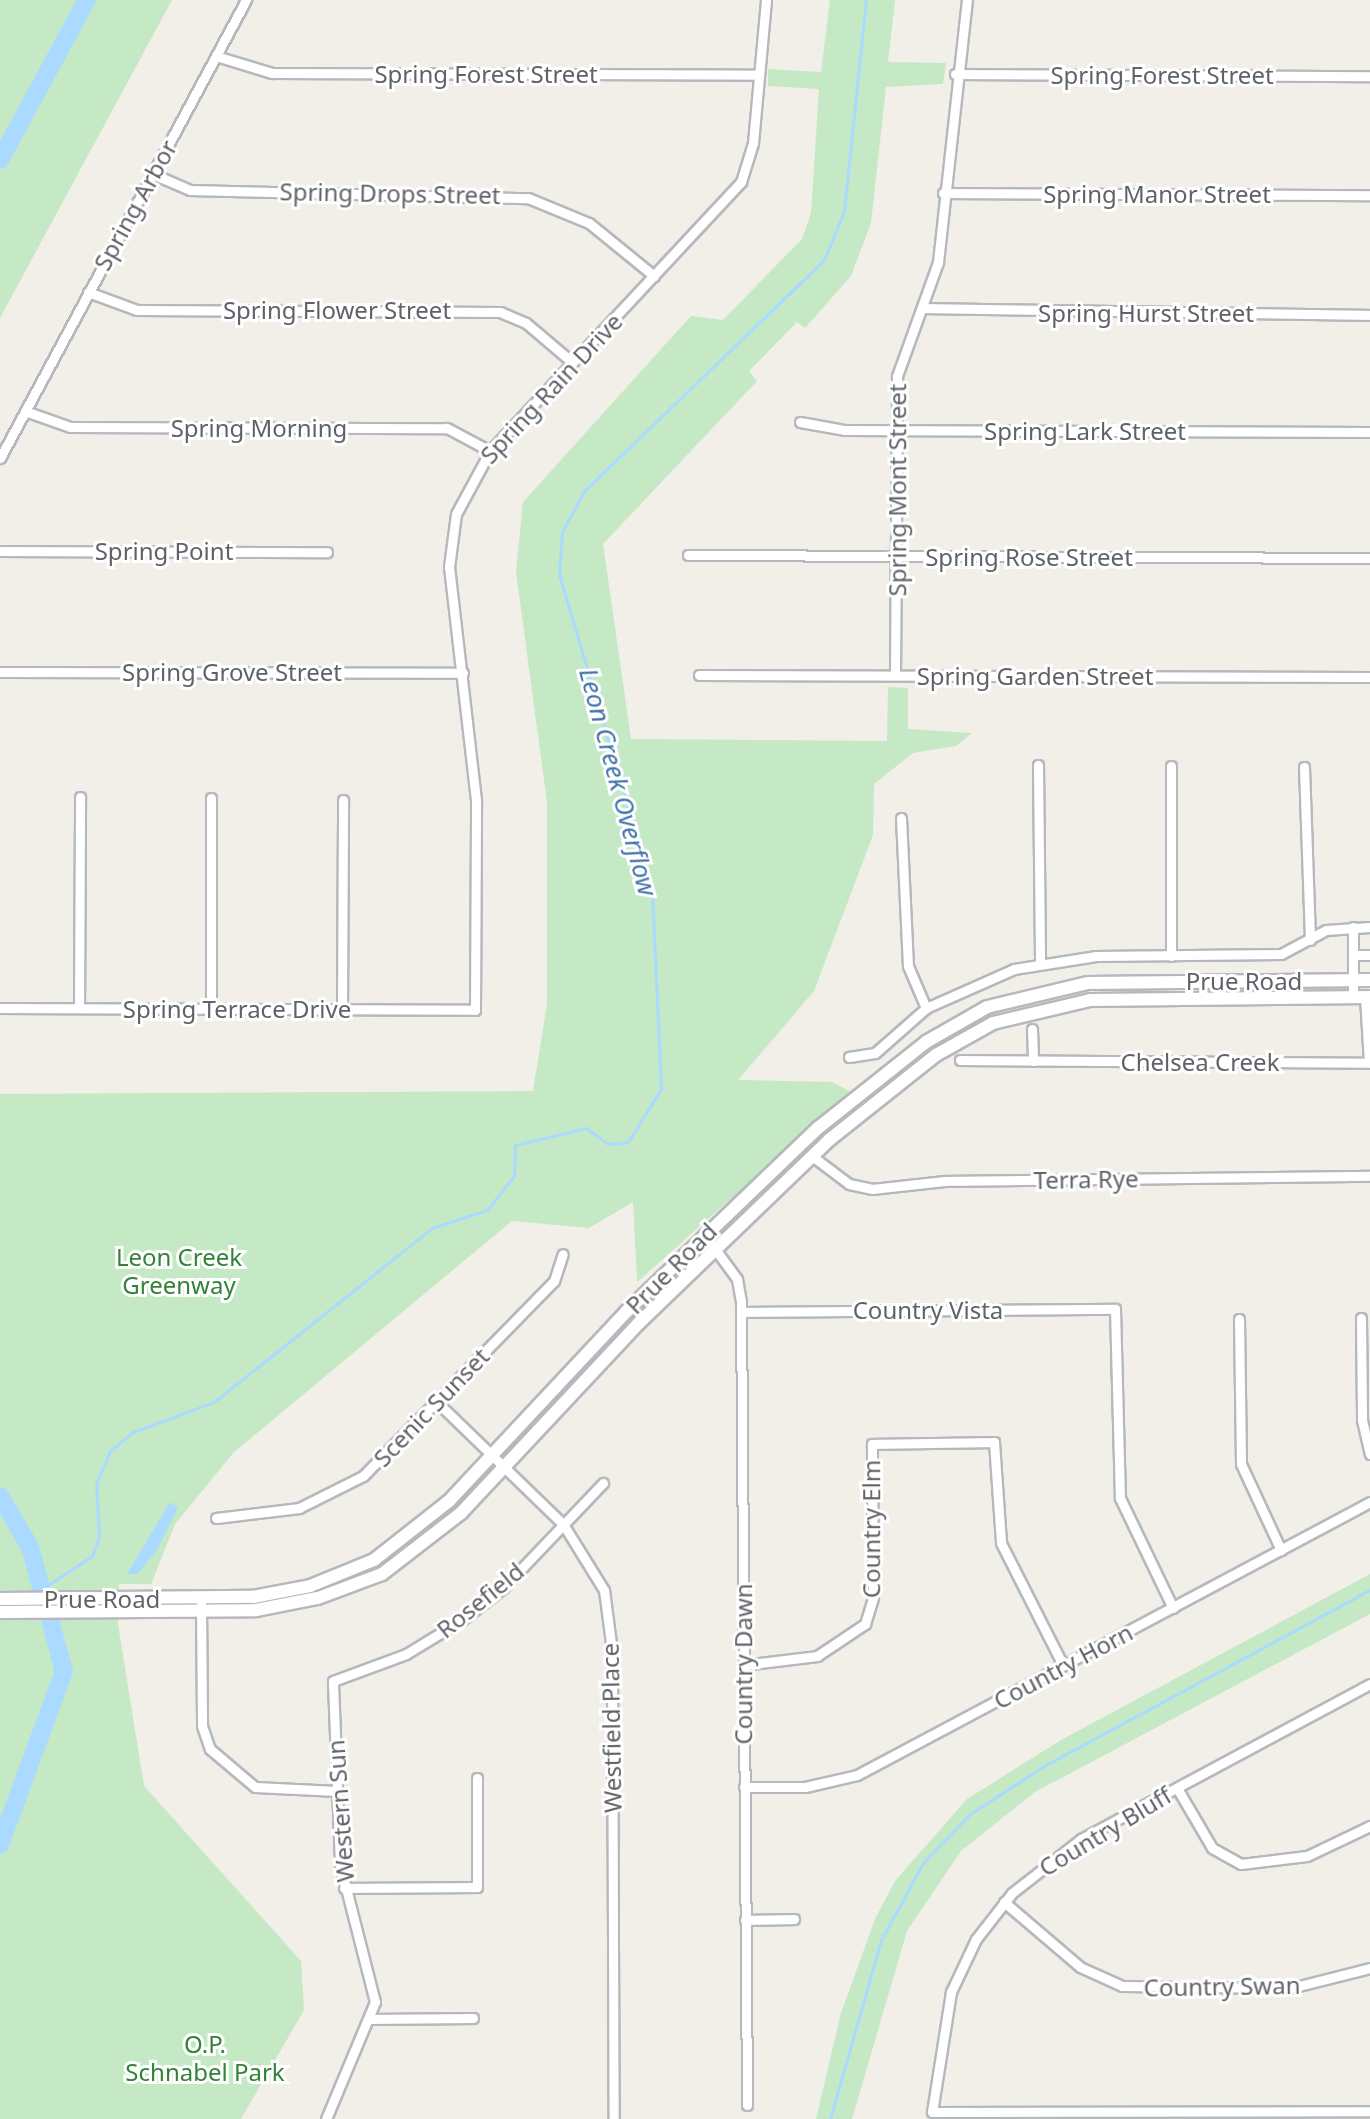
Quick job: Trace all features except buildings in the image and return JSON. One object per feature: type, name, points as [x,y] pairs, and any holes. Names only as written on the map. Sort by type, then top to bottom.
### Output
[{"type":"main road","name":"Prue Road","points":[[201,1605],[275,1594],[374,1560],[426,1524],[704,1234],[818,1128],[953,1023],[1023,994],[1088,983],[1370,980]]},
{"type":"main road","points":[[1088,983],[1090,1000]]},
{"type":"main road","name":"Prue Road","points":[[0,1599],[111,1605],[287,1605],[382,1574],[437,1536],[716,1245],[812,1156],[962,1038],[1028,1010],[1090,1000],[1363,997]]},
{"type":"main road","name":"Prue Road","points":[[0,1612],[111,1605]]},
{"type":"street","name":"Spring Arbor","points":[[0,458],[246,0]]},
{"type":"street","name":"Spring Rain Drive","points":[[475,1010],[476,800],[451,541],[462,497],[490,451],[741,182],[751,155],[766,0]]},
{"type":"street","name":"Spring Mont Street","points":[[895,675],[897,431],[901,354],[924,308],[938,262],[955,74],[967,0]]},
{"type":"street","name":"Spring Forest Street","points":[[216,56],[272,73],[759,75]]},
{"type":"street","name":"Spring Forest Street","points":[[955,74],[1370,76]]},
{"type":"street","name":"Spring Drops Street","points":[[153,174],[190,190],[528,198],[589,223],[654,276]]},
{"type":"street","name":"Spring Manor Street","points":[[943,193],[1370,195]]},
{"type":"street","name":"Spring Flower Street","points":[[88,292],[137,310],[500,312],[526,323],[572,362]]},
{"type":"street","name":"Spring Hurst Street","points":[[924,308],[1370,315]]},
{"type":"street","name":"Spring Morning","points":[[25,411],[70,427],[447,428],[490,451]]},
{"type":"street","name":"Spring Lark Street","points":[[800,422],[897,431],[1370,432]]},
{"type":"street","name":"Spring Point","points":[[0,551],[327,552]]},
{"type":"street","name":"Spring Rose Street","points":[[688,555],[1370,558]]},
{"type":"street","name":"Spring Grove Street","points":[[0,672],[463,673]]},
{"type":"street","name":"Spring Garden Street","points":[[699,675],[1370,677]]},
{"type":"street","points":[[1038,765],[1040,963]]},
{"type":"street","points":[[1171,766],[1171,956]]},
{"type":"street","points":[[1304,767],[1310,940]]},
{"type":"street","points":[[79,1008],[80,797]]},
{"type":"street","points":[[211,798],[211,1009]]},
{"type":"street","points":[[342,1009],[343,800]]},
{"type":"street","points":[[901,818],[908,966],[926,1008]]},
{"type":"street","points":[[849,1057],[875,1053],[926,1008],[1040,963],[1281,954],[1310,940],[1353,927],[1370,927]]},
{"type":"street","name":"Chelsea Creek","points":[[960,1060],[1368,1063],[1363,997],[1353,980],[1353,927]]},
{"type":"street","points":[[1353,955],[1370,955]]},
{"type":"street","name":"Spring Terrace Drive","points":[[0,1008],[475,1010]]},
{"type":"street","points":[[1032,1029],[1033,1061]]},
{"type":"street","name":"Terra Rye","points":[[812,1156],[839,1179],[872,1189],[945,1181],[1370,1176]]},
{"type":"street","name":"Country Dawn","points":[[704,1234],[716,1245],[737,1279],[741,1312],[747,2105]]},
{"type":"street","name":"Scenic Sunset","points":[[216,1518],[269,1516],[328,1497],[389,1455],[554,1281],[563,1254]]},
{"type":"street","name":"Country Vista","points":[[741,1312],[1115,1309],[1120,1498],[1173,1608]]},
{"type":"street","points":[[1361,1318],[1362,1420],[1370,1454]]},
{"type":"street","points":[[1239,1319],[1241,1464],[1281,1550]]},
{"type":"street","name":"Westfield Place","points":[[438,1403],[563,1524],[591,1563],[609,1617],[614,2119]]},
{"type":"street","name":"Country Elm","points":[[743,1665],[817,1656],[865,1624],[873,1597],[872,1444],[994,1442],[1001,1543],[1063,1665]]},
{"type":"street","name":"Rosefield","points":[[333,1681],[406,1654],[462,1620],[603,1483]]},
{"type":"street","name":"Country Horn","points":[[744,1787],[805,1787],[857,1775],[1370,1502]]},
{"type":"street","points":[[201,1605],[202,1726],[210,1749],[255,1787],[337,1791]]},
{"type":"street","name":"Western Sun","points":[[326,2119],[371,2019],[375,1984],[344,1888],[333,1681]]},
{"type":"street","name":"Country Bluff","points":[[1370,1684],[1056,1855],[1004,1902],[951,1992],[932,2112],[1370,2111]]},
{"type":"street","points":[[344,1888],[477,1887],[477,1778]]},
{"type":"street","points":[[1177,1788],[1212,1848],[1241,1864],[1307,1856],[1370,1826]]},
{"type":"street","name":"Country Swan","points":[[1004,1902],[1080,1967],[1130,1987],[1291,1988],[1370,1968]]},
{"type":"street","points":[[745,1920],[794,1919]]},
{"type":"street","points":[[371,2019],[473,2018]]},
{"type":"green space","points":[[0,0],[172,0],[0,318]]},
{"type":"green space","points":[[830,0],[895,0],[888,62],[946,63],[943,84],[886,87],[871,223],[851,276],[805,328],[797,322],[749,371],[757,381],[603,544],[631,739],[887,741],[888,687],[908,688],[908,729],[972,733],[956,746],[913,753],[874,784],[873,835],[814,991],[738,1080],[832,1082],[851,1092],[637,1282],[633,1202],[589,1228],[512,1221],[234,1452],[175,1524],[151,1584],[119,1584],[118,1624],[144,1786],[301,1961],[304,2010],[241,2119],[0,2119],[0,1094],[533,1091],[547,1004],[547,802],[516,572],[523,502],[691,316],[723,320],[802,239],[811,213],[819,89],[768,86],[768,69],[821,72]]},
{"type":"green space","points":[[697,1251],[695,1257],[555,1405],[585,1365]]},
{"type":"green space","points":[[1370,1574],[1370,1614],[1035,1792],[961,1851],[907,1931],[852,2119],[816,2119],[841,2013],[875,1919],[895,1881],[967,1799],[1061,1740]]},
{"type":"water","points":[[170,1502],[178,1508],[155,1553],[137,1574],[127,1574]]},
{"type":"waterway","points":[[0,160],[87,0]]},
{"type":"waterway","name":"Leon Creek Overflow","points":[[42,1589],[92,1556],[99,1537],[96,1484],[110,1451],[133,1432],[214,1402],[432,1228],[487,1210],[514,1176],[515,1145],[586,1128],[608,1144],[628,1142],[661,1089],[652,888],[559,575],[562,532],[584,491],[824,260],[844,212],[866,0]]},
{"type":"waterway","points":[[0,1496],[30,1547],[64,1671],[0,1845]]},
{"type":"waterway","points":[[830,2119],[881,1940],[923,1863],[970,1814],[1044,1766],[1370,1590]]},
{"type":"park label","name":"Leon Creek Greenway","points":[[179,1271]]},
{"type":"park label","name":"O.P. Schnabel Park","points":[[205,2058]]}]
